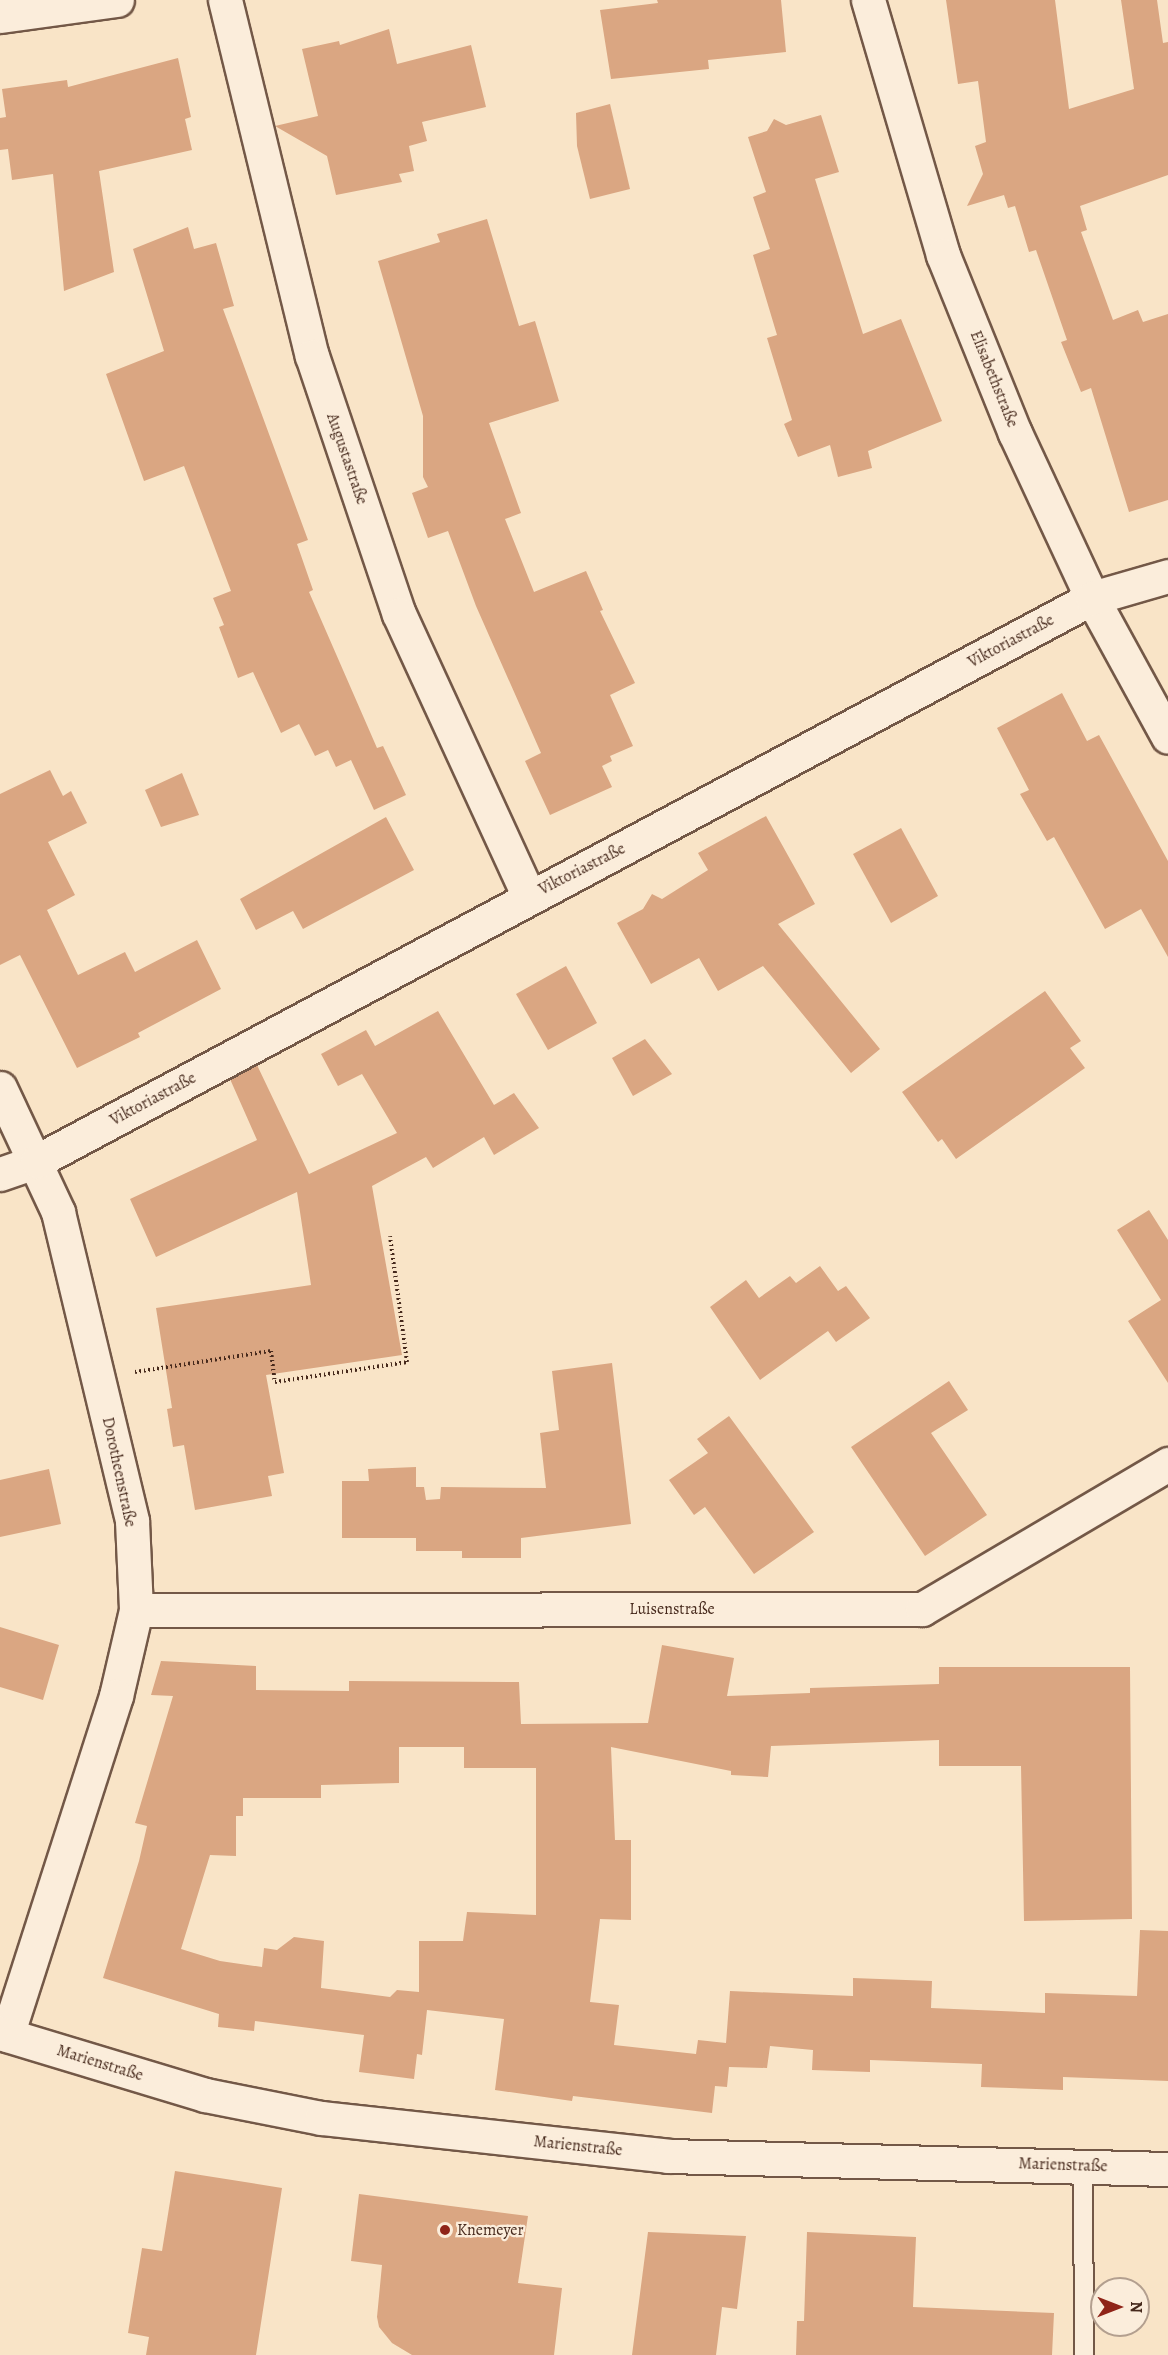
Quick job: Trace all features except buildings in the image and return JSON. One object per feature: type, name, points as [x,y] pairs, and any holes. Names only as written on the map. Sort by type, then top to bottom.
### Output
[{"type":"street","points":[[0,16],[117,0]]},
{"type":"street","name":"Augustastraße","points":[[225,0],[312,356],[391,591],[529,897]]},
{"type":"street","name":"Elisabethstraße","points":[[868,0],[943,255],[1016,433],[1092,598],[1168,737]]},
{"type":"street","name":"Viktoriastraße","points":[[0,1174],[37,1161],[1092,598],[1168,576]]},
{"type":"street","name":"Dorotheenstraße","points":[[0,1088],[37,1161],[58,1212],[132,1521],[136,1610],[116,1696],[3,2034]]},
{"type":"street","name":"Luisenstraße","points":[[136,1610],[922,1609],[1168,1464]]},
{"type":"street","name":"Marienstraße","points":[[3,2034],[205,2095],[321,2118],[668,2156],[1168,2169]]},
{"type":"lane","points":[[1083,2166],[1084,2355]]},
{"type":"path","points":[[98,1378],[270,1352],[275,1382],[406,1362],[390,1236]]},
{"type":"place","name":"Knemeyer","points":[[445,2230]]}]
